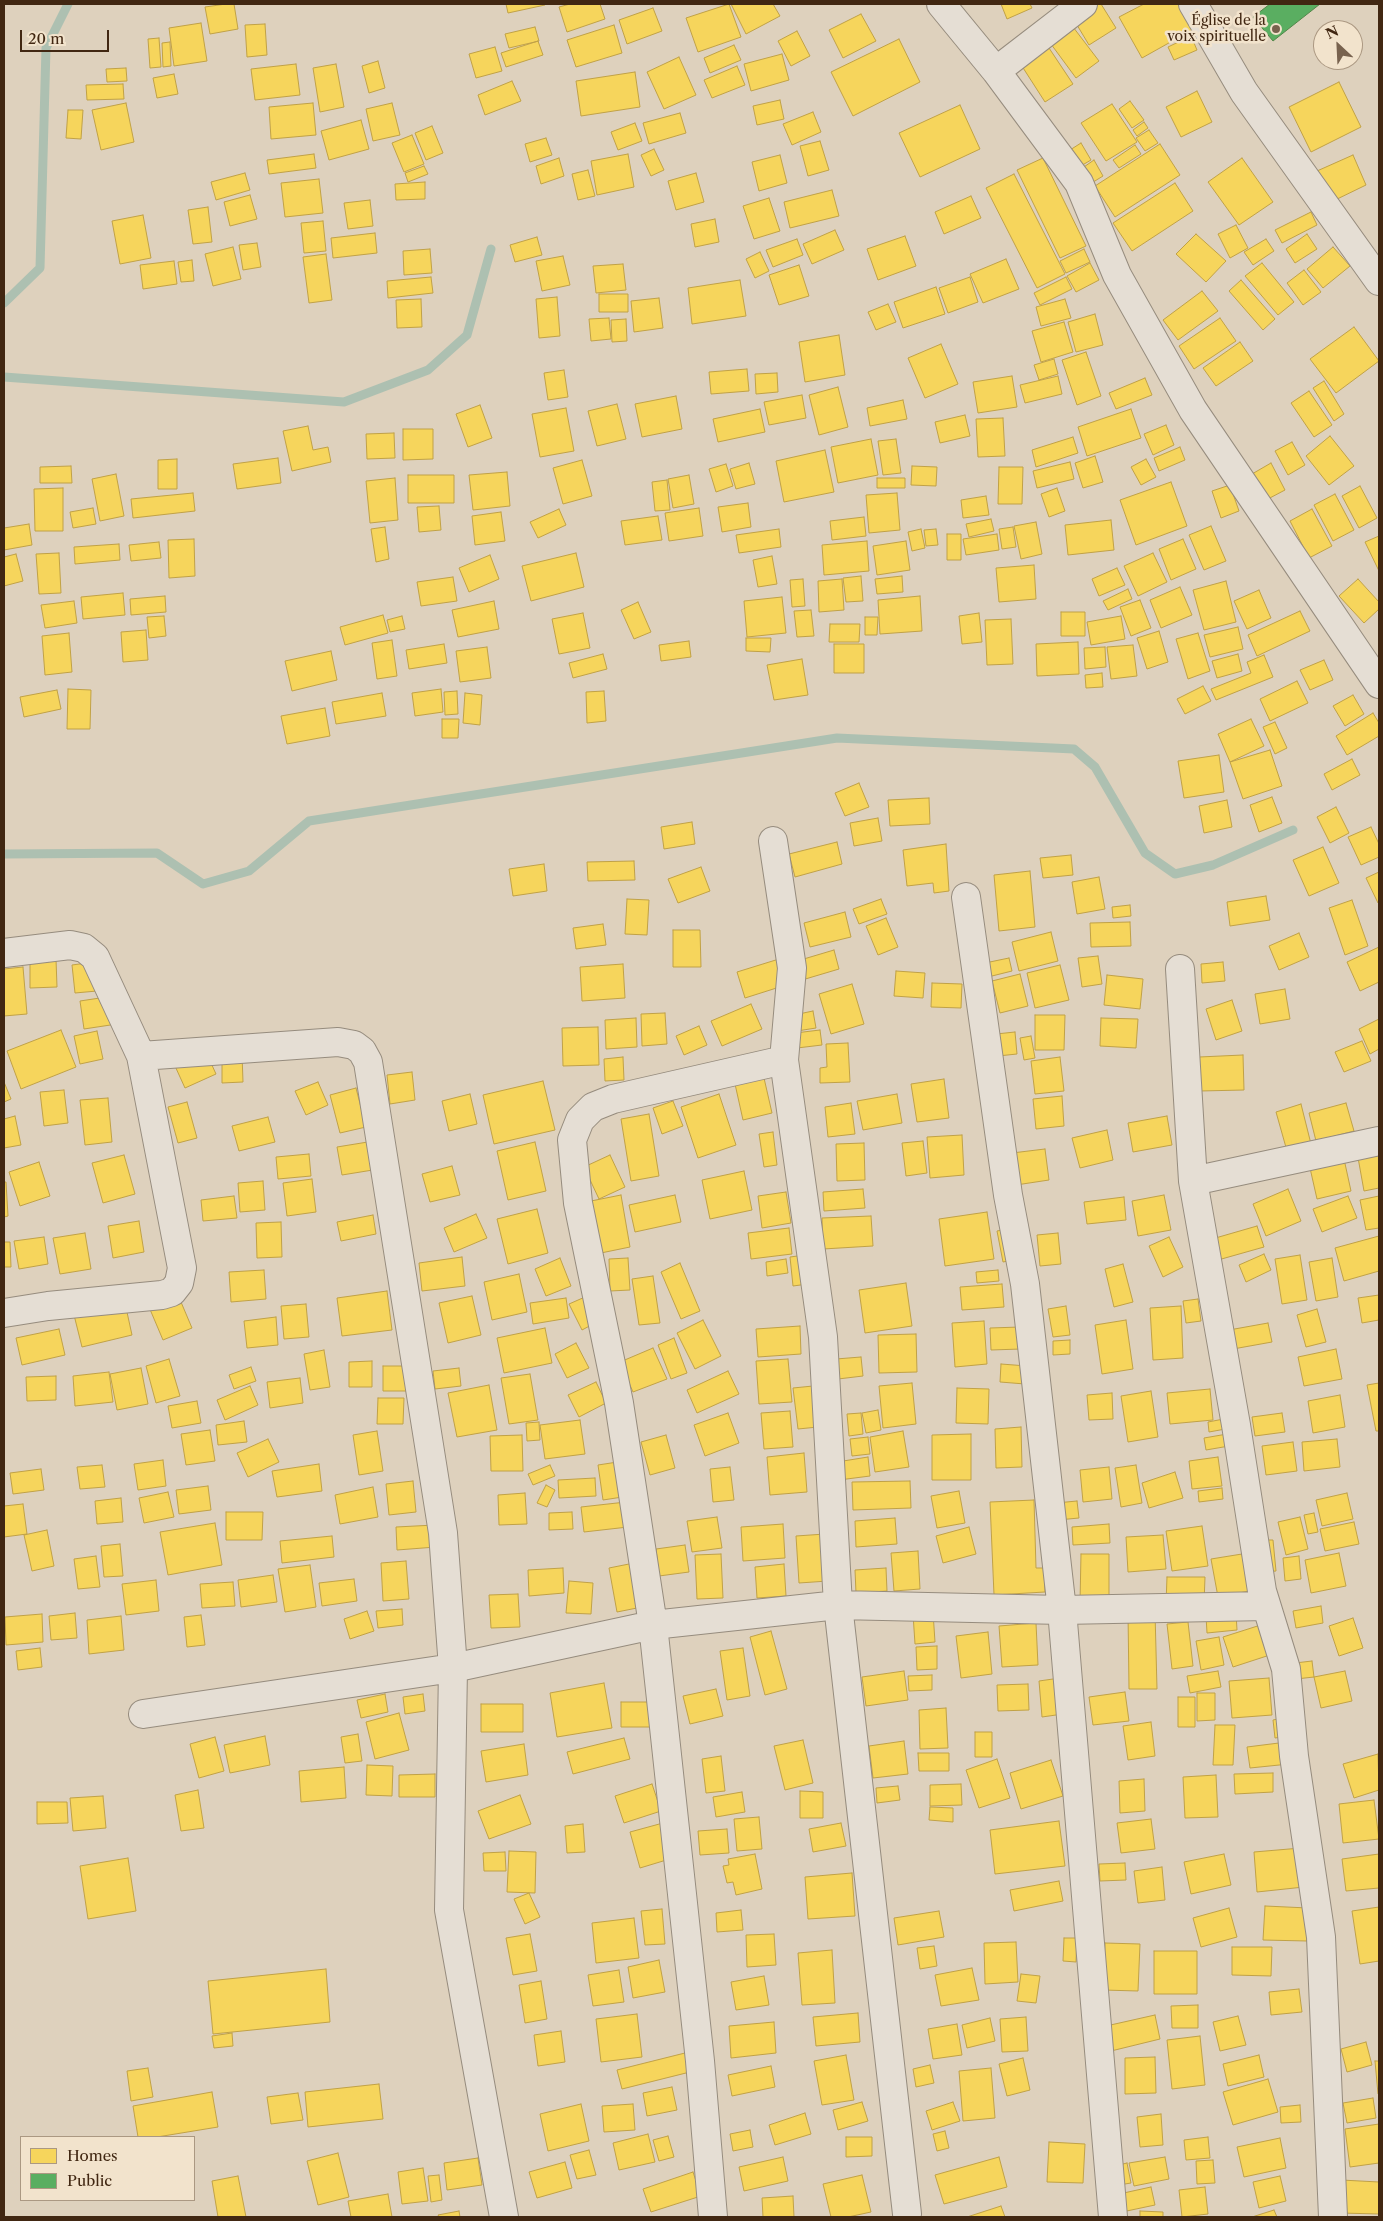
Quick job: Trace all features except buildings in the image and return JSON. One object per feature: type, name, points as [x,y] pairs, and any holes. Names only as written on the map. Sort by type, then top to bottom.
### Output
[{"type":"street","points":[[941,4],[996,71],[1079,183],[1117,275],[1193,410],[1379,684]]},
{"type":"street","points":[[996,71],[1083,4]]},
{"type":"street","points":[[1193,4],[1244,92],[1379,281]]},
{"type":"street","points":[[773,841],[792,968],[784,1060],[823,1337],[838,1605],[907,2214]]},
{"type":"street","points":[[966,897],[1008,1195],[1025,1284],[1062,1610],[1114,2217]]},
{"type":"street","points":[[4,953],[70,945],[84,948],[95,957],[141,1056],[182,1268],[179,1283],[172,1292],[162,1296],[48,1306],[4,1313]]},
{"type":"street","points":[[1180,969],[1193,1181],[1236,1425],[1262,1591],[1286,1669],[1294,1756],[1321,1937],[1333,2217]]},
{"type":"street","points":[[141,1056],[338,1042],[354,1045],[362,1051],[368,1062],[444,1532],[453,1668],[449,1910],[504,2217]]},
{"type":"street","points":[[713,2217],[699,2051],[653,1625],[619,1403],[578,1203],[572,1140],[580,1120],[594,1108],[613,1099],[784,1060]]},
{"type":"street","points":[[1193,1181],[1379,1141]]},
{"type":"street","points":[[143,1714],[453,1668],[653,1625],[838,1605],[1062,1610],[1266,1606]]},
{"type":"waterway","points":[[4,303],[40,268],[46,48],[68,4]]},
{"type":"waterway","points":[[4,377],[344,402],[428,370],[467,335],[491,249]]},
{"type":"waterway","points":[[4,854],[157,853],[203,884],[249,871],[309,821],[837,738],[1074,749],[1095,767],[1145,853],[1175,874],[1213,865],[1293,830]]},
{"type":"place","name":"Église de la voix spirituelle","points":[[1276,29]]}]
